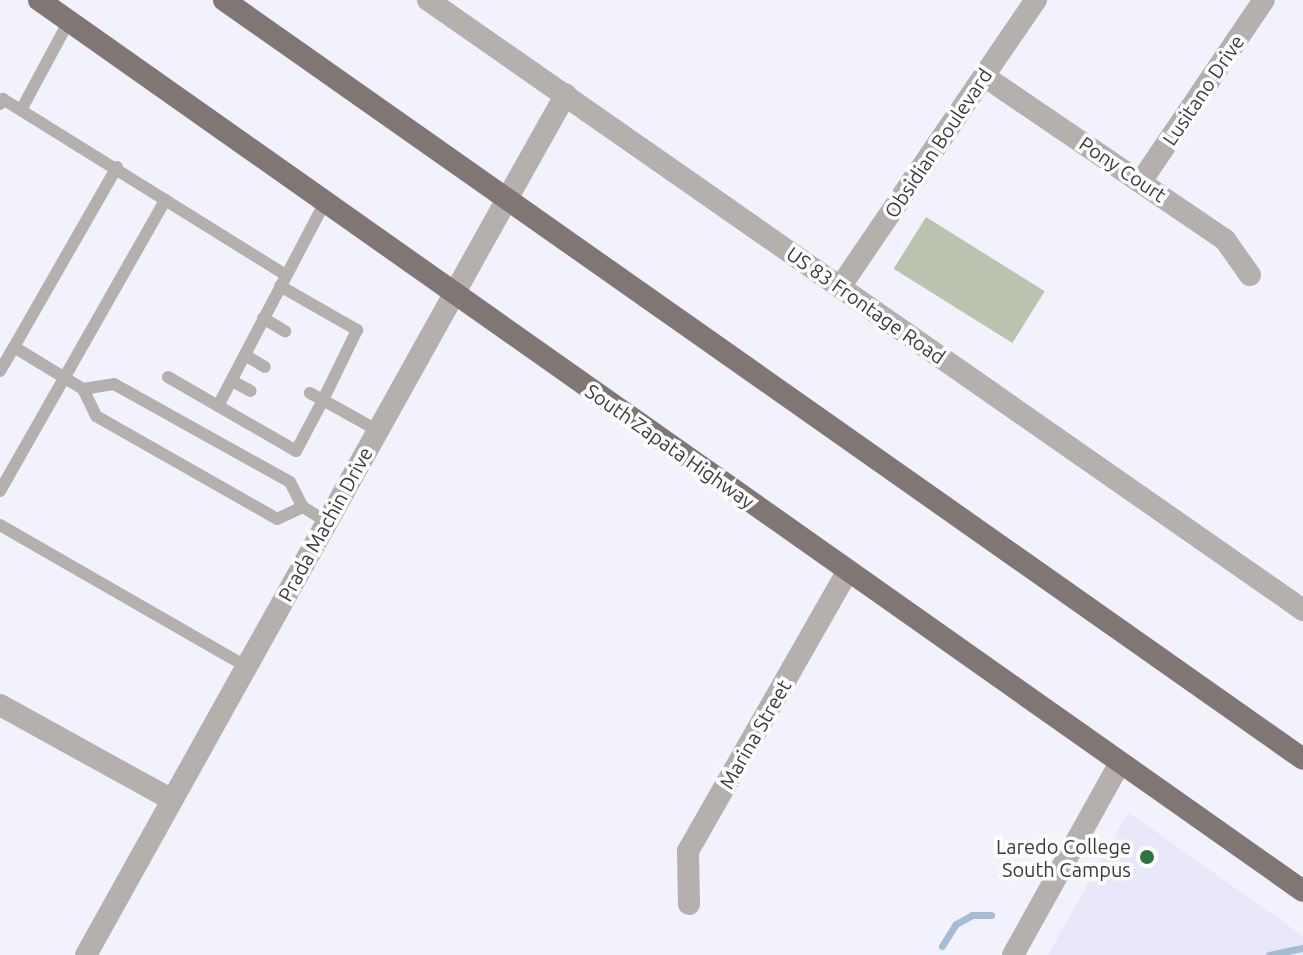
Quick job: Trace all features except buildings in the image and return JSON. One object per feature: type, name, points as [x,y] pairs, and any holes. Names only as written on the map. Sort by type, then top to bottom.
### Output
[{"type":"main road","name":"South Zapata Highway","points":[[39,0],[1303,891]]},
{"type":"main road","points":[[224,0],[1303,759]]},
{"type":"street","name":"US 83 Frontage Road","points":[[428,0],[1303,610]]},
{"type":"street","name":"Obsidian Boulevard","points":[[840,287],[1036,0]]},
{"type":"street","name":"Lusitano Drive","points":[[1142,180],[1264,0]]},
{"type":"street","name":"Pony Court","points":[[984,76],[1142,180],[1225,240],[1250,275]]},
{"type":"street","name":"Prada Machin Drive","points":[[86,955],[566,94]]},
{"type":"street","name":"Marina Street","points":[[689,904],[688,851],[848,571]]},
{"type":"street","points":[[0,705],[172,800]]},
{"type":"street","points":[[1013,955],[1120,763]]},
{"type":"lane","points":[[21,110],[69,21]]},
{"type":"lane","points":[[0,104],[3,99],[117,167],[357,330],[336,359],[323,400],[296,451],[168,377]]},
{"type":"lane","points":[[0,371],[117,167]]},
{"type":"lane","points":[[0,491],[165,200]]},
{"type":"lane","points":[[219,404],[325,202]]},
{"type":"lane","points":[[263,318],[285,331]]},
{"type":"lane","points":[[14,347],[83,389],[96,416],[277,519],[303,507]]},
{"type":"lane","points":[[245,355],[265,367]]},
{"type":"lane","points":[[232,381],[251,391]]},
{"type":"lane","points":[[83,389],[114,384],[290,482],[303,507],[327,522]]},
{"type":"lane","points":[[310,393],[377,430]]},
{"type":"lane","points":[[296,417],[310,424]]},
{"type":"lane","points":[[0,525],[247,667]]},
{"type":"shaded area","name":"Laredo College South Campus","points":[[1128,812],[1303,936],[1303,955],[1048,955]]},
{"type":"green space","points":[[926,217],[1045,291],[1012,343],[894,269]]},
{"type":"waterway","points":[[942,946],[956,924],[972,915],[991,915]]},
{"type":"waterway","points":[[1269,955],[1303,948]]},
{"type":"place","name":"Laredo College South Campus","points":[[1147,857]]}]
